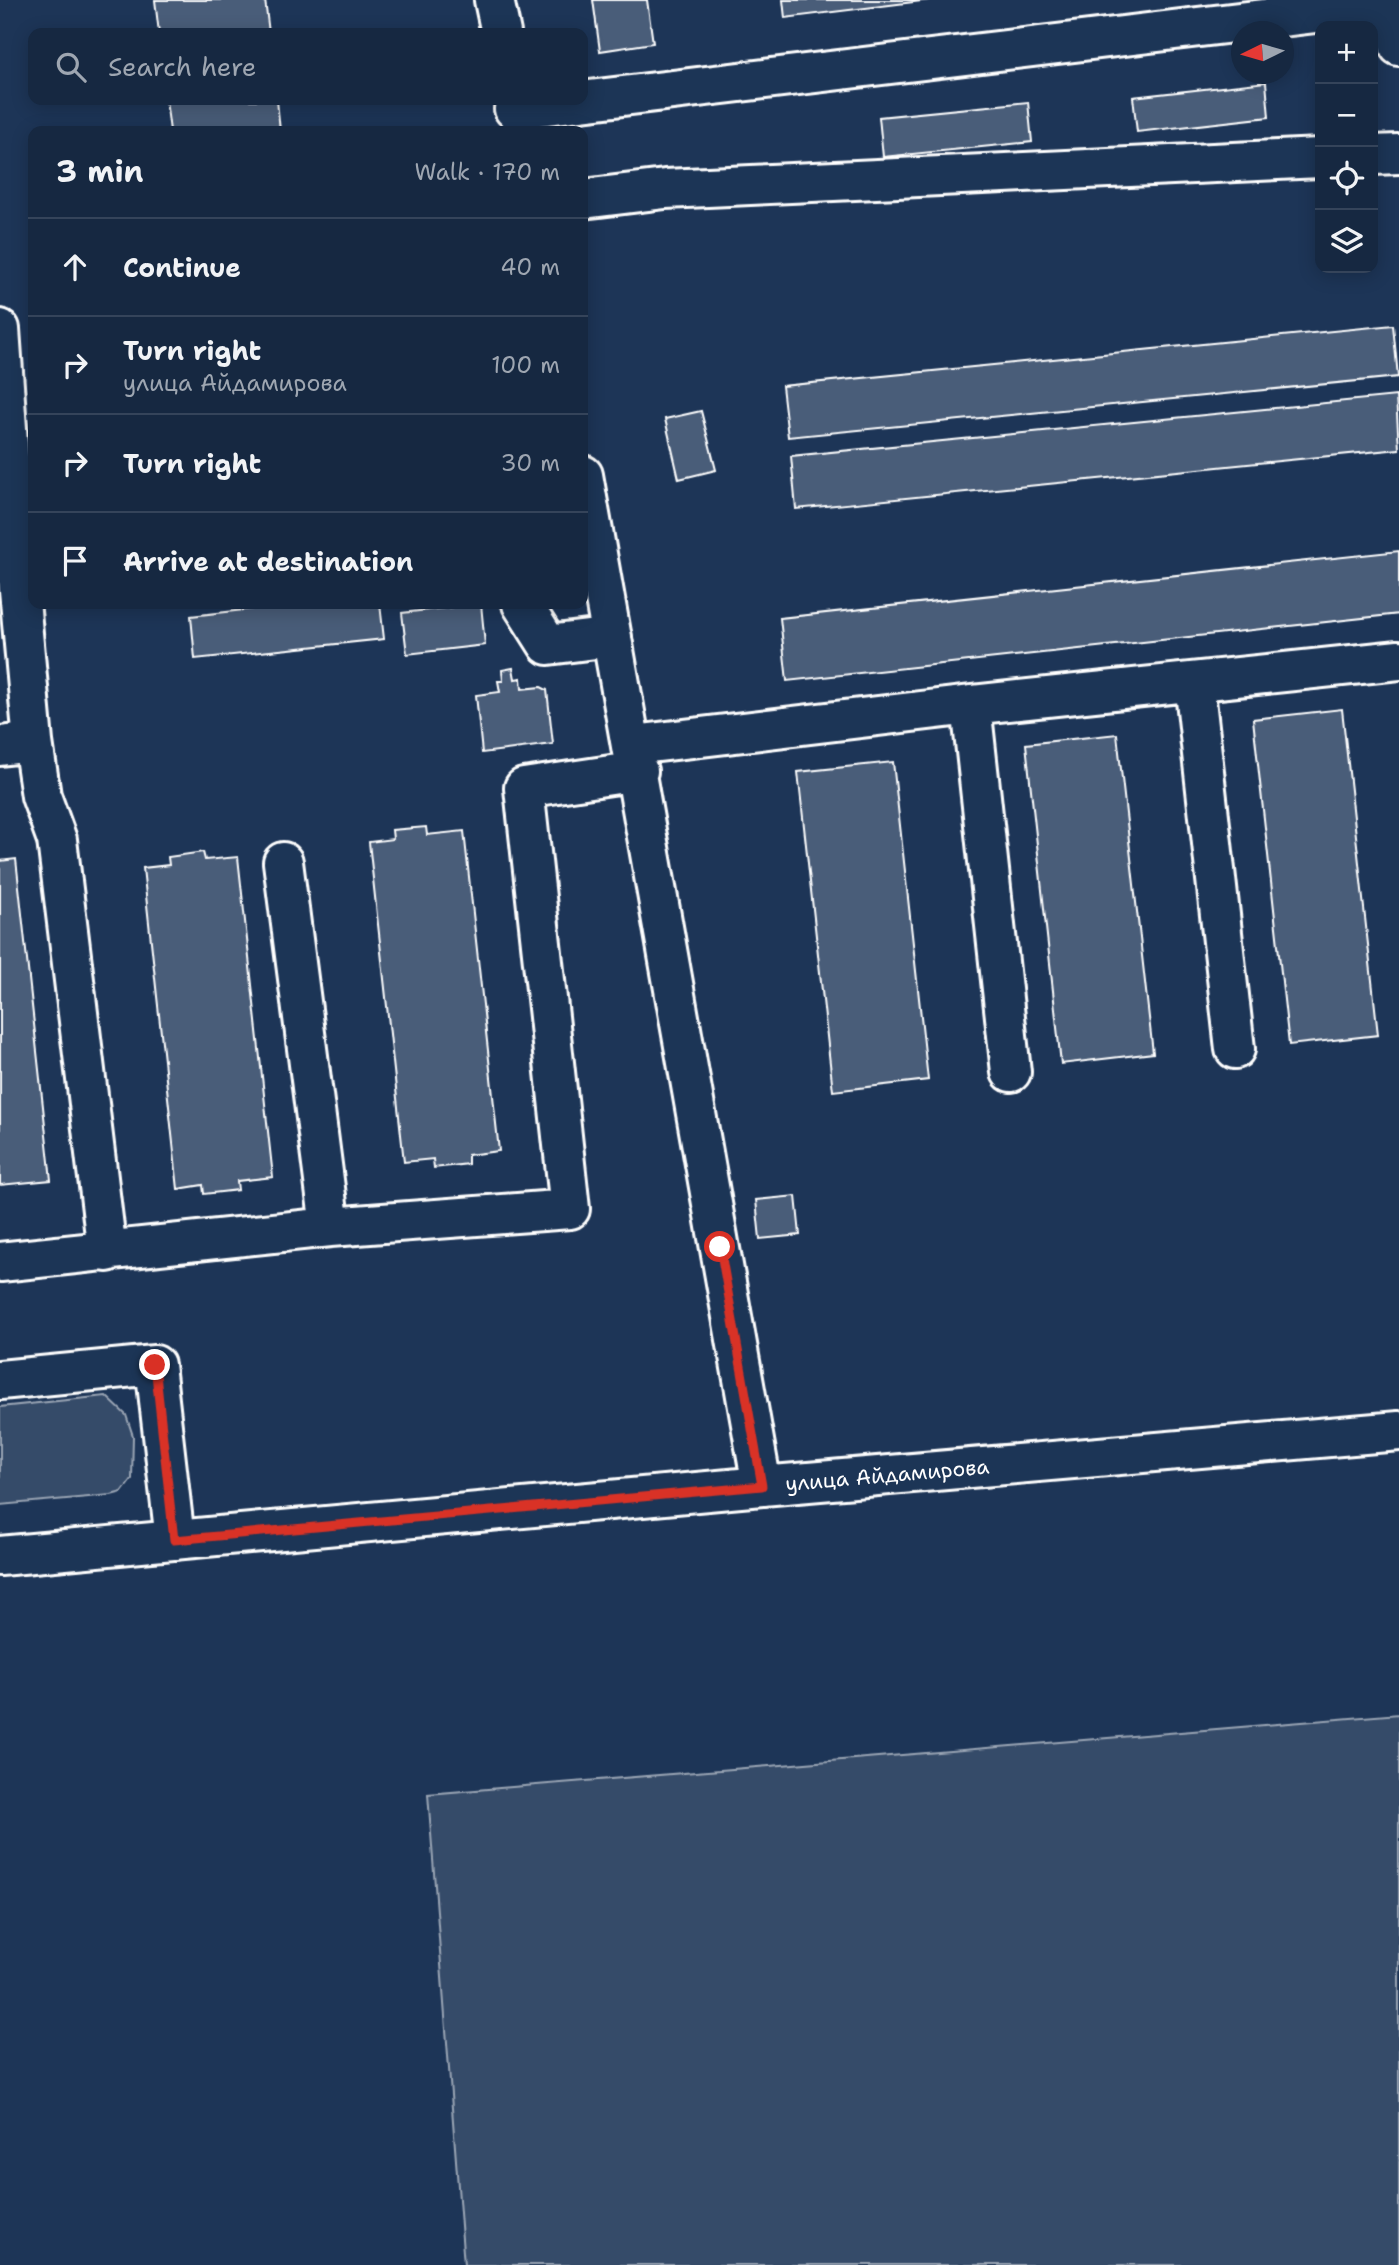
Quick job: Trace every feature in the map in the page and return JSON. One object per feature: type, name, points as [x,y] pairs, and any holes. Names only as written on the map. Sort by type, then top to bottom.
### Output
[{"type":"main road","points":[[494,0],[499,28]]},
{"type":"main road","points":[[588,104],[1396,3],[1399,46]]},
{"type":"main road","points":[[515,113],[579,105]]},
{"type":"main road","points":[[1378,156],[1399,154]]},
{"type":"main road","points":[[588,198],[665,189],[1315,158]]},
{"type":"main road","points":[[0,329],[16,557],[17,744],[41,796],[57,840],[107,1252]]},
{"type":"main road","points":[[588,507],[635,758],[762,1486]]},
{"type":"main road","points":[[525,609],[548,645],[612,637]]},
{"type":"main road","points":[[0,1262],[330,1227],[570,1209],[524,788],[635,758],[971,705],[1399,660]]},
{"type":"main road","points":[[1194,682],[1235,1049]]},
{"type":"main road","points":[[971,705],[1011,1072]]},
{"type":"main road","points":[[283,862],[330,1227]]},
{"type":"main road","points":[[0,1380],[155,1365],[174,1540]]},
{"type":"main road","name":"улица Айдамирова","points":[[0,1556],[1399,1431]]},
{"type":"shaded area","points":[[106,1396],[126,1415],[133,1436],[132,1479],[122,1492],[0,1505],[0,1407]]},
{"type":"shaded area","points":[[1399,1714],[1399,2265],[464,2265],[428,1794]]},
{"type":"building","points":[[155,0],[265,0],[268,28],[158,28]]},
{"type":"building","points":[[593,0],[647,0],[653,43],[600,51]]},
{"type":"building","points":[[783,0],[930,0],[785,18]]},
{"type":"building","points":[[1266,84],[1269,117],[1137,132],[1133,97]]},
{"type":"building","points":[[1028,102],[1032,142],[883,157],[879,117]]},
{"type":"building","points":[[167,105],[277,105],[280,126],[169,126]]},
{"type":"building","points":[[1393,325],[1398,377],[788,437],[782,386]]},
{"type":"building","points":[[1396,396],[1399,449],[796,509],[791,456]]},
{"type":"building","points":[[701,411],[716,470],[679,479],[665,419]]},
{"type":"building","points":[[1399,551],[1399,614],[787,681],[780,618]]},
{"type":"building","points":[[253,609],[381,609],[384,639],[195,659],[191,616]]},
{"type":"building","points":[[437,609],[481,609],[485,645],[407,654],[402,613]]},
{"type":"building","points":[[513,668],[515,679],[521,678],[522,689],[541,687],[547,690],[553,744],[482,753],[476,695],[500,692],[498,681],[503,681],[502,670]]},
{"type":"building","points":[[1342,709],[1378,1035],[1289,1045],[1253,719]]},
{"type":"building","points":[[1117,734],[1153,1053],[1061,1064],[1026,744]]},
{"type":"building","points":[[893,762],[928,1080],[833,1091],[798,772]]},
{"type":"building","points":[[426,827],[427,835],[464,831],[499,1151],[468,1155],[468,1164],[434,1168],[433,1159],[404,1162],[369,842],[393,839],[392,830]]},
{"type":"building","points":[[203,852],[205,860],[238,857],[273,1177],[237,1181],[238,1190],[204,1194],[203,1185],[178,1189],[143,868],[169,865],[168,857]]},
{"type":"building","points":[[16,859],[51,1180],[0,1185],[0,861]]},
{"type":"building","points":[[796,1196],[800,1235],[760,1239],[756,1200]]},
{"type":"route","points":[[155,1365],[174,1540],[762,1486],[720,1247]]}]
